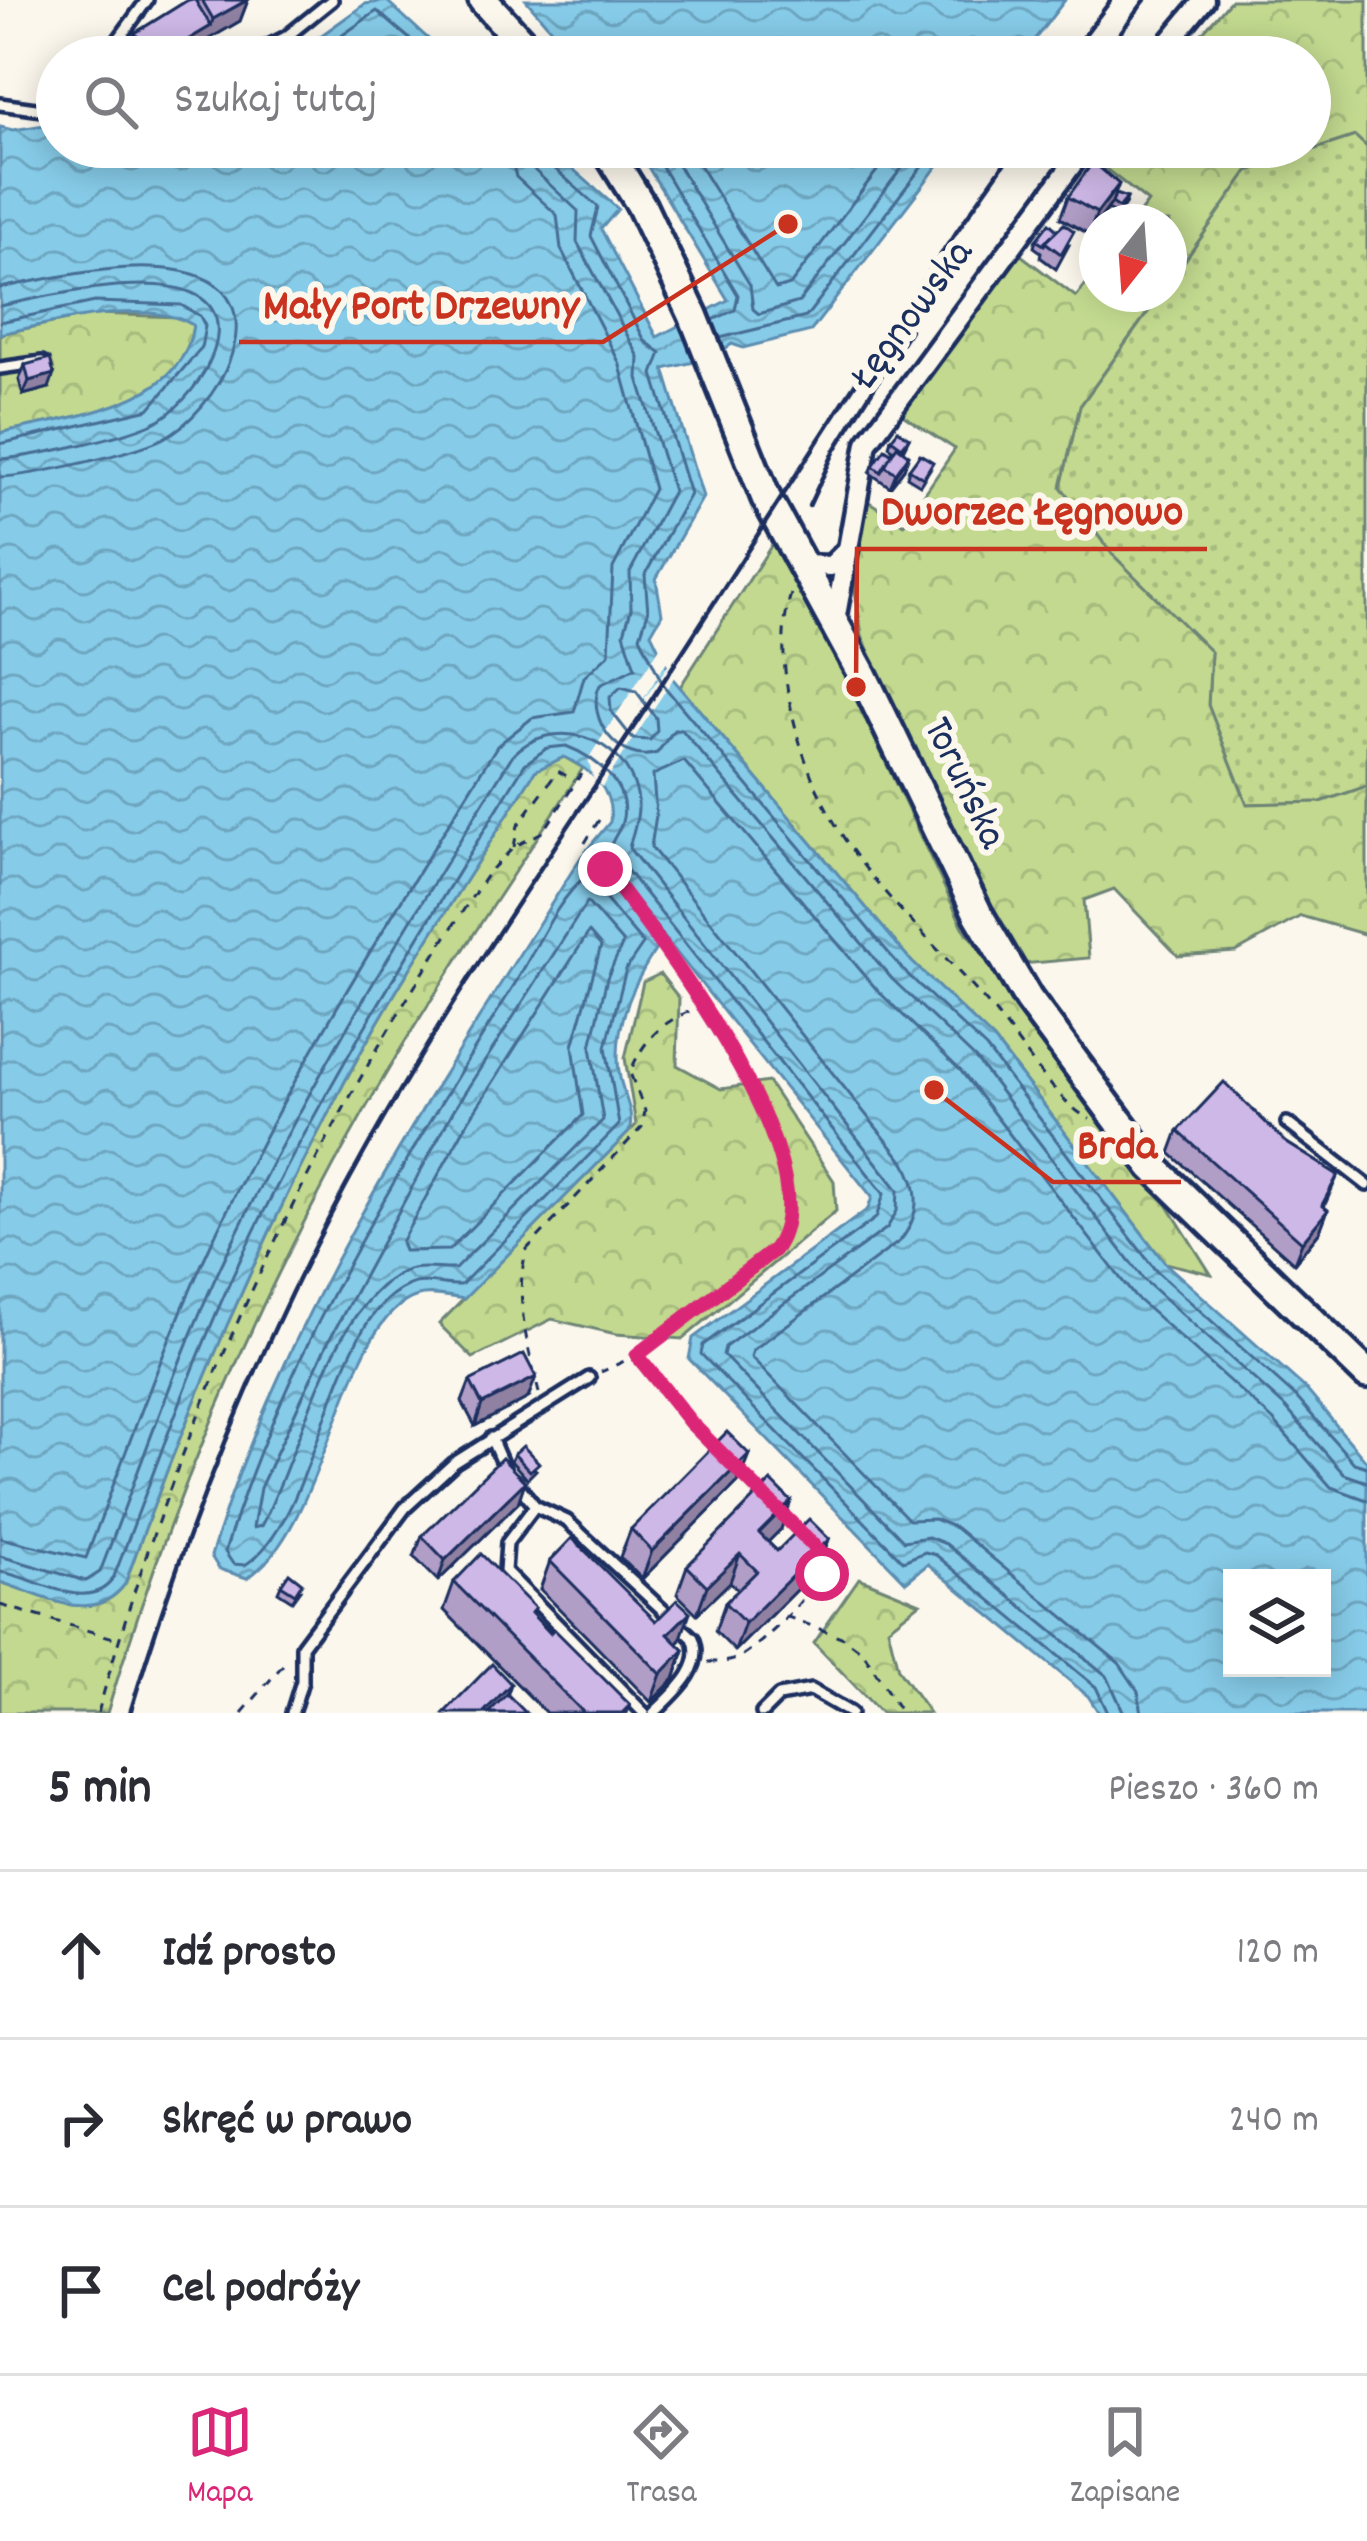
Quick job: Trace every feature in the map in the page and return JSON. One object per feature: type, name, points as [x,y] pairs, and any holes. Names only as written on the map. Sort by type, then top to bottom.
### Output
[{"type":"street","points":[[482,0],[516,36]]},
{"type":"street","points":[[1174,36],[1204,0]]},
{"type":"street","name":"Toruńska","points":[[617,168],[693,315],[736,434],[835,621],[1000,954],[1124,1133],[1367,1374]]},
{"type":"street","name":"Łęgnowska","points":[[835,621],[867,442],[1069,168]]},
{"type":"street","points":[[803,565],[831,566],[848,548]]},
{"type":"lane","points":[[120,36],[147,0]]},
{"type":"lane","points":[[288,36],[332,0]]},
{"type":"lane","points":[[0,104],[36,109]]},
{"type":"lane","points":[[0,368],[46,361]]},
{"type":"lane","points":[[1287,1123],[1367,1184]]},
{"type":"lane","points":[[292,1713],[302,1681],[302,1646],[405,1508],[491,1438],[589,1378]]},
{"type":"lane","points":[[491,1438],[505,1469],[536,1506],[568,1521],[686,1629],[698,1647],[680,1688],[654,1713]]},
{"type":"lane","points":[[536,1506],[508,1543],[505,1571],[644,1713]]},
{"type":"lane","points":[[762,1713],[779,1696],[811,1690],[851,1713]]},
{"type":"path","points":[[803,565],[786,610],[788,691],[812,780],[834,826],[878,889],[970,983],[1081,1115],[1124,1133]]},
{"type":"path","points":[[1362,703],[1367,698]]},
{"type":"path","points":[[514,847],[518,825],[559,771],[576,782]]},
{"type":"path","points":[[98,1713],[118,1639],[188,1438],[262,1267],[356,1084],[482,883],[514,847],[544,831],[581,774]]},
{"type":"path","points":[[589,1378],[637,1355],[774,1250],[782,1237],[784,1181],[772,1130],[754,1087],[665,947],[583,846],[599,820]]},
{"type":"path","points":[[542,1405],[523,1306],[521,1270],[527,1250],[642,1127],[645,1111],[630,1073],[638,1053],[677,1014],[701,1009]]},
{"type":"path","points":[[637,1355],[723,1455]]},
{"type":"path","points":[[739,1471],[803,1535]]},
{"type":"path","points":[[694,1663],[741,1656],[822,1574],[819,1551]]},
{"type":"path","points":[[0,1605],[118,1639]]},
{"type":"path","points":[[784,1616],[844,1638],[872,1661],[902,1713]]},
{"type":"path","points":[[242,1713],[302,1646]]},
{"type":"green space","points":[[1231,0],[1367,0],[1367,147],[1355,136],[1331,144],[1331,36],[1199,36]]},
{"type":"green space","points":[[1355,136],[1367,147],[1367,786],[1321,802],[1247,804],[1208,705],[1211,652],[1112,554],[1061,487],[1080,406],[1148,312],[1187,312],[1187,257],[1248,171],[1331,168],[1331,144]]},
{"type":"green space","points":[[1105,168],[1257,168],[1248,171],[1187,257],[1187,204],[1146,204]]},
{"type":"green space","points":[[1017,252],[1076,297],[1079,293],[1079,312],[1148,312],[1080,406],[1061,487],[1112,554],[1211,652],[1208,705],[1247,804],[1321,802],[1367,786],[1367,935],[1301,916],[1236,952],[1178,956],[1114,889],[1084,900],[1089,958],[1022,964],[916,764],[862,635],[855,590],[866,500],[904,524],[955,449],[898,412]]},
{"type":"green space","points":[[95,314],[180,317],[193,325],[185,353],[168,375],[145,391],[87,414],[0,433],[0,334]]},
{"type":"green space","points":[[773,543],[811,603],[963,927],[1166,1203],[1211,1274],[1165,1263],[994,1040],[912,962],[680,687]]},
{"type":"green space","points":[[564,757],[583,768],[400,1050],[271,1290],[232,1372],[164,1541],[107,1713],[0,1713],[0,1582],[82,1606],[112,1597],[125,1584],[225,1329],[344,1083],[535,771]]},
{"type":"green space","points":[[660,974],[679,998],[677,1065],[721,1089],[768,1082],[834,1181],[836,1211],[683,1339],[616,1334],[552,1319],[473,1358],[439,1324],[636,1125],[625,1058],[643,982]]},
{"type":"green space","points":[[859,1578],[920,1603],[888,1628],[898,1669],[929,1713],[881,1713],[814,1643]]},
{"type":"water","points":[[526,0],[1065,0],[1037,36],[557,36]]},
{"type":"water","points":[[387,1],[425,36],[320,36],[365,4]]},
{"type":"water","points":[[36,126],[36,168],[572,168],[618,209],[601,229],[657,337],[728,300],[649,168],[936,168],[811,331],[743,348],[732,344],[711,358],[664,369],[703,497],[656,579],[662,614],[651,633],[673,679],[912,962],[994,1040],[1165,1263],[1305,1388],[1367,1462],[1367,1713],[1099,1713],[1088,1696],[928,1564],[906,1582],[689,1359],[693,1338],[868,1209],[872,1197],[599,856],[596,865],[658,946],[640,975],[621,1025],[618,1060],[631,1118],[629,1132],[464,1299],[423,1295],[392,1312],[370,1342],[297,1516],[274,1552],[247,1578],[219,1569],[211,1556],[243,1463],[325,1282],[475,1024],[581,857],[610,822],[608,800],[599,782],[564,757],[535,771],[344,1083],[225,1329],[125,1584],[112,1597],[82,1606],[0,1582],[0,433],[87,414],[145,391],[168,375],[185,353],[193,325],[173,317],[125,313],[0,334],[0,127]]},
{"type":"pier","points":[[660,647],[669,658],[637,709],[669,664],[675,676],[602,787],[593,778],[588,759]]},
{"type":"building","points":[[188,0],[195,0],[211,26],[194,36],[135,33]]},
{"type":"building","points":[[202,0],[247,0],[213,19]]},
{"type":"building","points":[[1089,168],[1100,168],[1119,184],[1104,204],[1081,204],[1068,197]]},
{"type":"building","points":[[1115,194],[1127,198],[1122,204],[1112,203]]},
{"type":"building","points":[[1049,223],[1057,230],[1044,245],[1036,240]]},
{"type":"building","points":[[1064,224],[1074,231],[1061,254],[1045,242]]},
{"type":"building","points":[[50,358],[54,374],[29,381],[25,365]]},
{"type":"building","points":[[898,430],[909,438],[902,447],[891,439]]},
{"type":"building","points":[[897,446],[909,455],[896,473],[884,465]]},
{"type":"building","points":[[885,449],[892,454],[881,472],[873,466]]},
{"type":"building","points":[[920,454],[933,462],[923,478],[909,469]]},
{"type":"building","points":[[1224,1082],[1287,1143],[1338,1175],[1322,1205],[1328,1210],[1302,1242],[1178,1131]]},
{"type":"building","points":[[524,1354],[536,1377],[482,1404],[470,1381]]},
{"type":"building","points":[[727,1432],[749,1454],[652,1551],[631,1529]]},
{"type":"building","points":[[523,1446],[539,1463],[530,1471],[514,1454]]},
{"type":"building","points":[[502,1458],[525,1482],[445,1560],[422,1536]]},
{"type":"building","points":[[771,1481],[791,1501],[759,1533],[777,1551],[809,1519],[829,1539],[745,1623],[725,1603],[757,1571],[740,1554],[707,1586],[687,1566]]},
{"type":"building","points":[[572,1538],[656,1621],[677,1600],[690,1612],[668,1634],[684,1650],[661,1674],[550,1561]]},
{"type":"building","points":[[481,1554],[535,1608],[531,1613],[550,1633],[554,1629],[630,1705],[622,1713],[584,1713],[454,1582]]},
{"type":"building","points":[[289,1573],[302,1583],[295,1594],[281,1585]]},
{"type":"building","points":[[492,1664],[511,1684],[483,1713],[444,1713]]},
{"type":"building","points":[[507,1694],[526,1713],[488,1713]]},
{"type":"railway","points":[[1084,36],[1111,0]]},
{"type":"railway","points":[[1118,36],[1145,0]]},
{"type":"railway","points":[[130,1713],[177,1568],[232,1427],[294,1288],[364,1153],[509,917],[880,346],[1001,168]]},
{"type":"railway","points":[[809,506],[835,450],[910,330]]},
{"type":"place","name":"Mały Port Drzewny","points":[[788,224]]},
{"type":"place","name":"Dworzec Łęgnowo","points":[[856,687]]},
{"type":"place","name":"Brda","points":[[934,1090]]},
{"type":"route","points":[[605,869],[665,947],[754,1087],[772,1130],[784,1181],[780,1244],[637,1355],[676,1407],[819,1551],[824,1558],[822,1574]]}]
